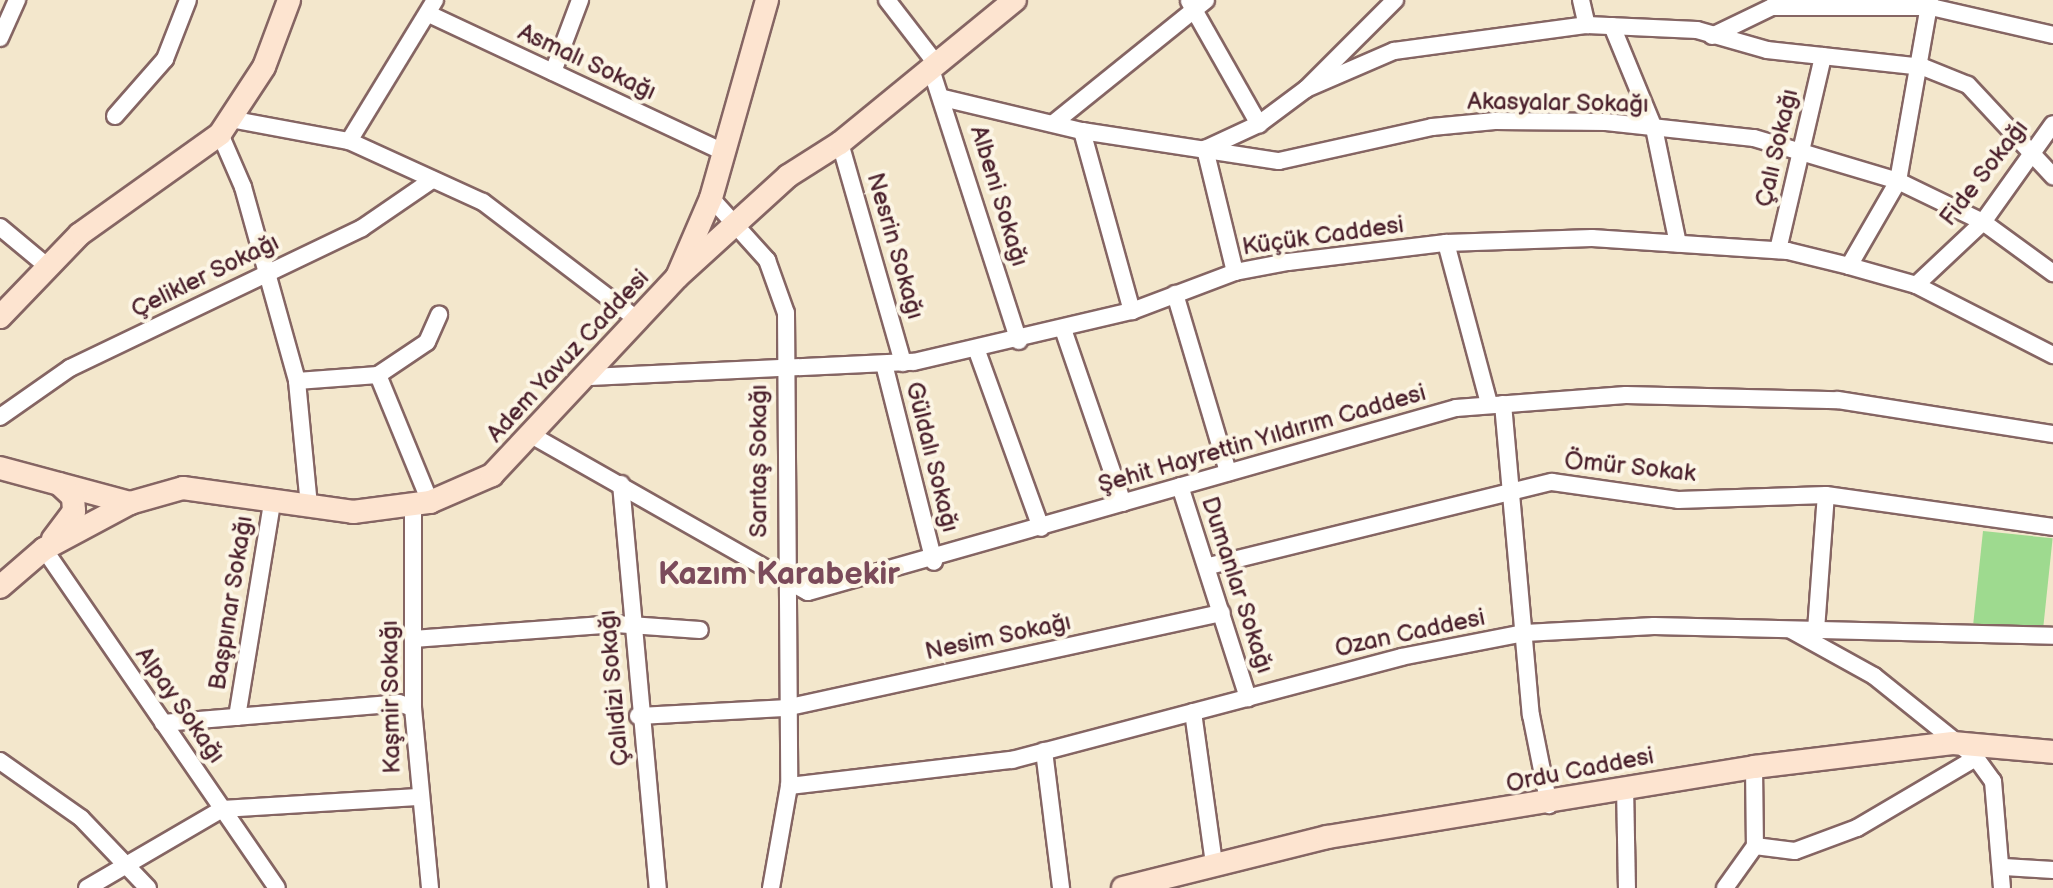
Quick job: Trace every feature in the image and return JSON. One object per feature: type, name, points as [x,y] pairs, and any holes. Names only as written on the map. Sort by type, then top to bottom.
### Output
[{"type":"street","points":[[0,38],[17,0]]},
{"type":"street","points":[[115,116],[165,59],[188,0]]},
{"type":"street","points":[[553,72],[580,0]]},
{"type":"street","points":[[677,277],[711,198],[767,0]]},
{"type":"street","name":"Albeni Sokağı","points":[[887,0],[932,64],[1019,341]]},
{"type":"street","name":"Adem Yavuz Caddesi","points":[[0,587],[44,549],[130,503],[183,488],[273,498],[353,512],[421,503],[492,475],[590,377],[677,277],[740,226],[788,176],[840,143],[932,64],[1015,0]]},
{"type":"street","points":[[1235,272],[1205,149],[1259,124],[1306,89],[1395,0]]},
{"type":"street","points":[[1581,0],[1587,25]]},
{"type":"street","points":[[0,317],[80,234],[225,126],[264,67],[283,2]]},
{"type":"street","points":[[1055,122],[1196,3],[1259,124]]},
{"type":"street","points":[[1712,36],[1772,7],[1931,3],[2053,35]]},
{"type":"street","points":[[1849,266],[1898,181],[1923,67],[1931,3]]},
{"type":"street","points":[[349,141],[433,7]]},
{"type":"street","name":"Asmalı Sokağı","points":[[433,7],[553,72],[723,152]]},
{"type":"street","points":[[1306,89],[1394,51],[1587,25],[1712,36],[1823,56],[1923,67],[1968,85],[2053,176]]},
{"type":"street","points":[[1612,26],[1654,128],[1678,244]]},
{"type":"street","name":"Çalı Sokağı","points":[[1778,250],[1823,56]]},
{"type":"street","name":"Akasyalar Sokağı","points":[[943,98],[1055,122],[1082,131],[1279,161],[1432,127],[1495,121],[1654,128],[1754,138],[1898,181],[1983,222],[2053,273]]},
{"type":"street","name":"Fide Sokağı","points":[[1916,285],[1983,222],[2053,124]]},
{"type":"street","points":[[225,126],[349,141],[432,180],[535,236],[639,321]]},
{"type":"street","points":[[225,126],[243,187],[262,275],[297,381],[309,505]]},
{"type":"street","points":[[1082,131],[1132,311]]},
{"type":"street","name":"Nesrin Sokağı","points":[[840,143],[903,363]]},
{"type":"street","name":"Çelikler Sokağı","points":[[0,417],[70,368],[362,228],[432,180]]},
{"type":"street","name":"Sarıtaş Sokağı","points":[[711,198],[740,226],[767,260],[786,313],[783,369],[784,582],[789,786],[771,888]]},
{"type":"street","points":[[0,227],[48,267]]},
{"type":"street","points":[[1446,243],[1496,404],[1515,490],[1531,715],[1549,805]]},
{"type":"street","name":"Küçük Caddesi","points":[[590,377],[903,363],[977,351],[1132,311],[1235,272],[1446,243],[1678,244],[1778,250],[1916,285],[2053,355]]},
{"type":"street","points":[[1175,294],[1228,472]]},
{"type":"street","points":[[297,381],[378,375],[427,342],[439,315]]},
{"type":"street","points":[[1063,329],[1123,503]]},
{"type":"street","points":[[977,351],[1041,528]]},
{"type":"street","name":"Güldalı Sokağı","points":[[884,364],[934,562]]},
{"type":"street","points":[[378,375],[421,503]]},
{"type":"street","name":"Şehit Hayrettin Yıldırım Caddesi","points":[[533,436],[621,484],[784,582],[829,591],[1228,472],[1496,404],[1626,395],[1838,400],[2053,434]]},
{"type":"street","points":[[0,468],[130,503]]},
{"type":"street","name":"Ömür Sokak","points":[[1209,566],[1552,482],[1678,500],[1826,495],[2053,527]]},
{"type":"street","points":[[44,549],[74,511],[73,497],[59,484]]},
{"type":"street","name":"Çalıdizi Sokağı","points":[[621,484],[638,716],[658,888]]},
{"type":"street","name":"Dumanlar Sokağı","points":[[1180,486],[1209,566],[1248,698]]},
{"type":"street","points":[[1816,630],[1826,495]]},
{"type":"street","name":"Başpınar Sokağı","points":[[237,717],[273,498]]},
{"type":"street","name":"Kaşmir Sokağı","points":[[421,503],[413,639],[413,708],[418,797],[430,888]]},
{"type":"street","name":"Alpay Sokağı","points":[[44,549],[277,888]]},
{"type":"street","name":"Nesim Sokağı","points":[[785,708],[1222,613]]},
{"type":"street","points":[[413,639],[633,624],[700,630]]},
{"type":"street","points":[[1787,628],[1874,676],[1953,743],[1976,758],[1993,781],[2004,867],[2002,888]]},
{"type":"street","name":"Ozan Caddesi","points":[[789,786],[1044,751],[1248,698],[1525,633],[1787,628],[2053,636]]},
{"type":"street","points":[[163,723],[399,703],[413,708]]},
{"type":"street","points":[[638,716],[785,708]]},
{"type":"street","points":[[1193,712],[1214,863]]},
{"type":"street","name":"Ordu Caddesi","points":[[1123,888],[1327,837],[1549,805],[1625,786],[1754,767],[1953,743],[2053,752]]},
{"type":"street","points":[[1044,751],[1061,888]]},
{"type":"street","points":[[1755,846],[1795,851],[1857,828],[1976,758]]},
{"type":"street","points":[[0,761],[81,818],[148,888]]},
{"type":"street","points":[[1725,888],[1755,846],[1754,767]]},
{"type":"street","points":[[1625,786],[1627,888]]},
{"type":"street","points":[[87,888],[222,809],[418,797]]},
{"type":"street","points":[[2004,867],[2053,870]]},
{"type":"green space","points":[[1983,531],[2053,538],[2043,631],[1973,623]]},
{"type":"district","name":"Kazım Karabekir","points":[[779,575]]}]
